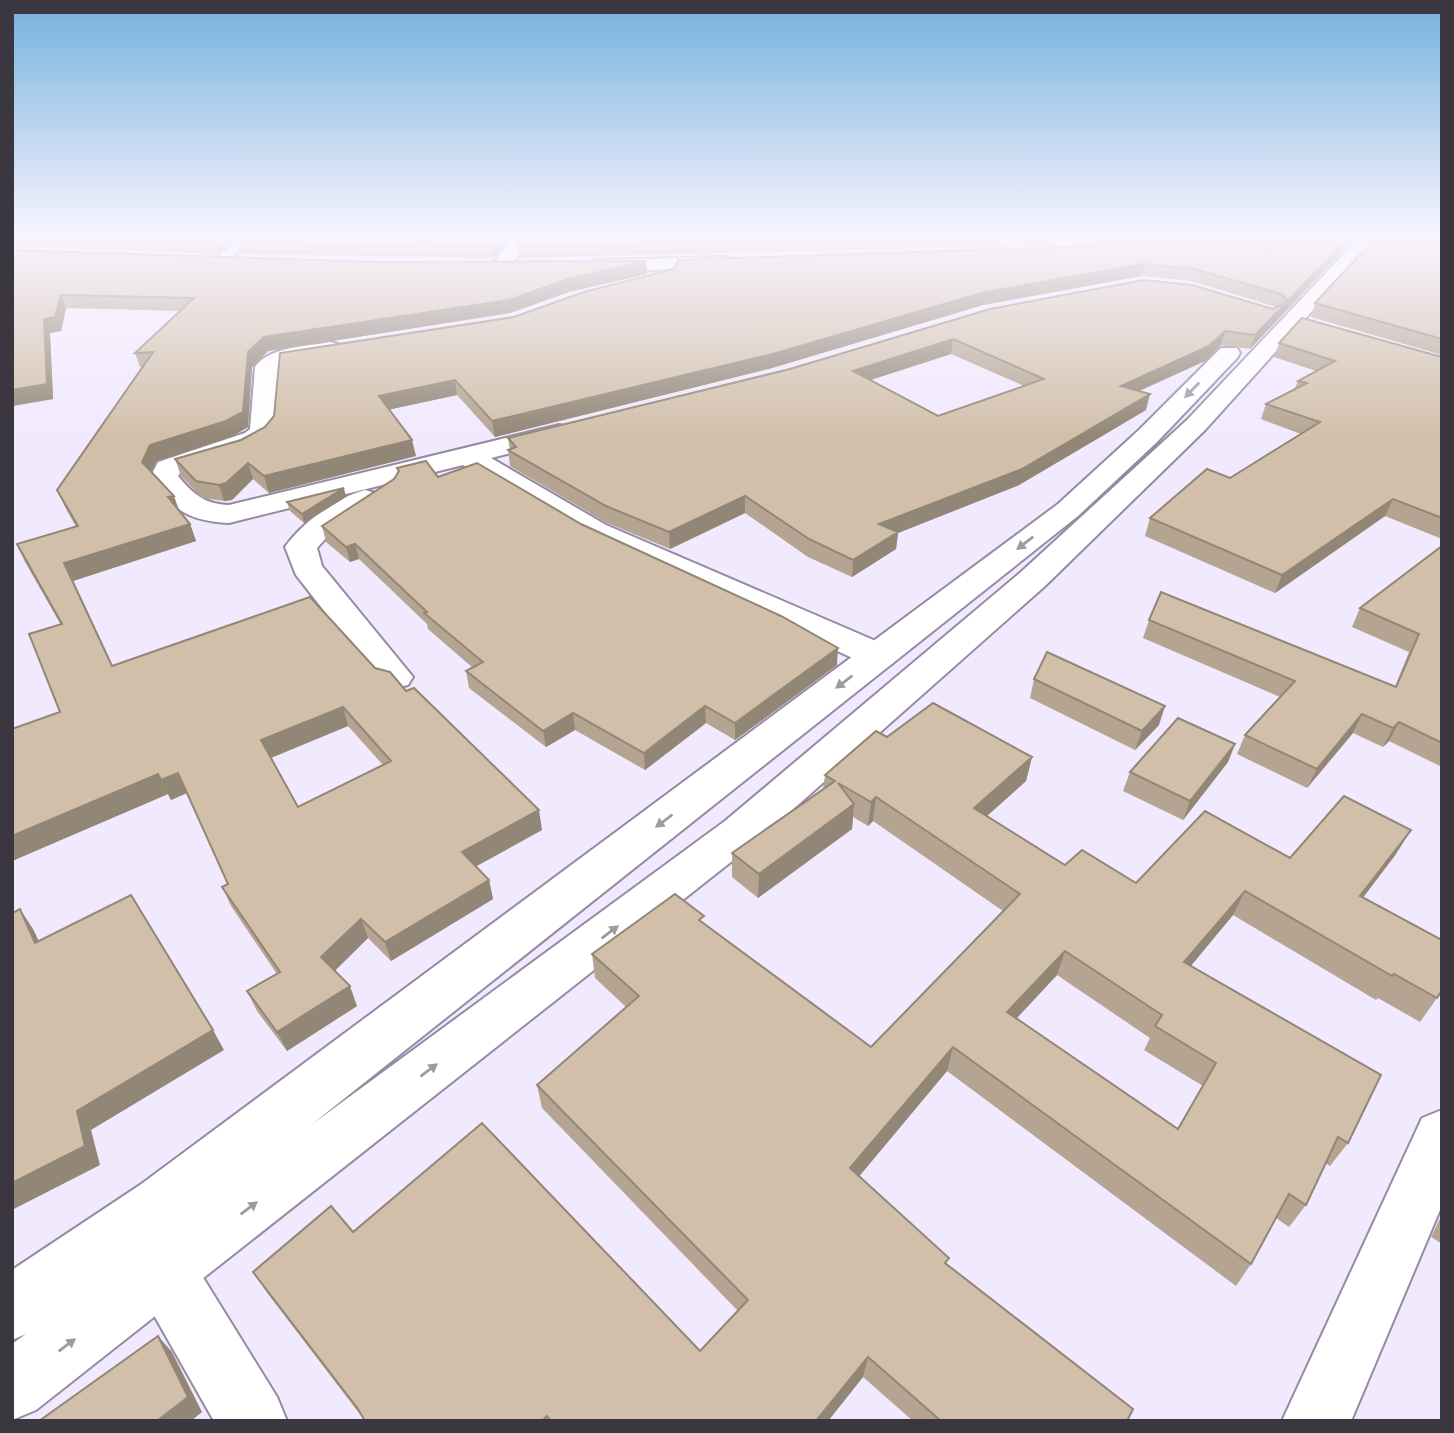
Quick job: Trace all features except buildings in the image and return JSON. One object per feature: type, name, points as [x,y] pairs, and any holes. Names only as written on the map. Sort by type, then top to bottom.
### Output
[{"type":"main road","points":[[12,1308],[161,1206],[1068,510],[1148,436],[1269,314],[1283,305]]},
{"type":"main road","points":[[12,1386],[740,832],[1033,579],[1303,323],[1317,305]]},
{"type":"main road","points":[[355,346],[275,359],[267,367],[263,432],[241,445],[168,468],[164,477],[189,507],[202,513],[229,514],[585,426]]},
{"type":"main road","points":[[468,456],[595,531],[879,656]]},
{"type":"main road","points":[[395,677],[307,568],[301,547],[315,532],[412,470]]},
{"type":"main road","points":[[1316,1421],[1442,1137]]},
{"type":"main road","points":[[164,1272],[253,1421]]}]
